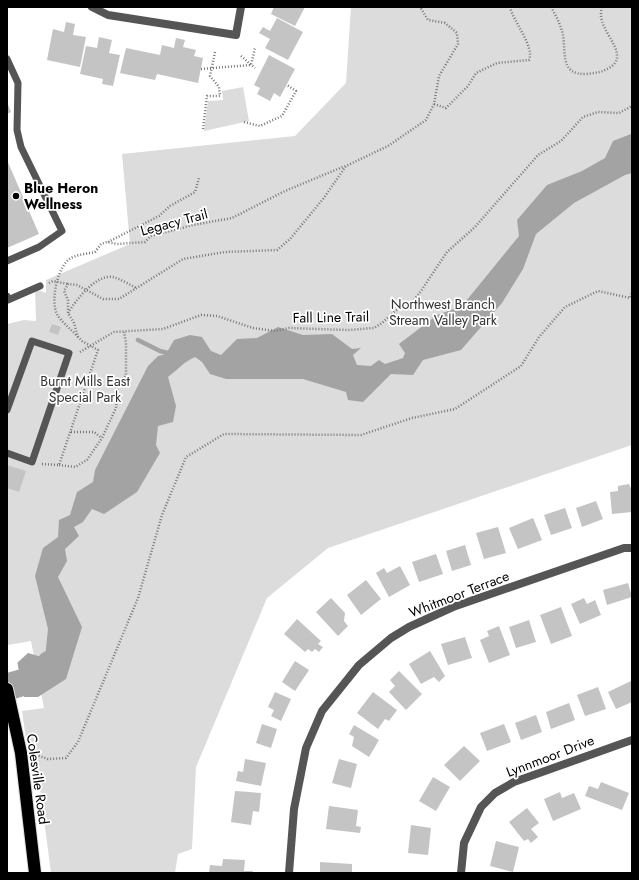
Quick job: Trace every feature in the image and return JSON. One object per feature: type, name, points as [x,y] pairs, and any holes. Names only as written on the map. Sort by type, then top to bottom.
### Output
[{"type":"highway","name":"Colesville Road","points":[[7,690],[21,753],[35,873]]},
{"type":"street","points":[[92,7],[108,15],[236,35],[241,7]]},
{"type":"street","name":"Whitmoor Terrace","points":[[288,873],[294,809],[306,748],[322,712],[359,665],[391,638],[409,627],[453,607],[624,548],[632,548]]},
{"type":"street","name":"Lynnmoor Drive","points":[[461,873],[464,843],[481,807],[495,793],[514,782],[632,740]]},
{"type":"lane","points":[[7,59],[18,83],[17,130],[21,147],[62,231],[39,248],[7,261]]},
{"type":"lane","points":[[7,296],[8,300],[40,286]]},
{"type":"lane","points":[[7,410],[32,341],[69,353],[32,462],[7,453]]},
{"type":"path","name":"Legacy Trail","points":[[107,242],[117,244],[145,242],[151,236],[193,225],[232,218],[285,191],[346,166],[388,146],[426,120],[434,104],[439,76],[458,44],[457,33],[445,23],[428,20],[420,7]]},
{"type":"path","points":[[434,104],[446,108],[468,86],[476,73],[496,63],[529,60],[530,50],[512,15],[510,7]]},
{"type":"path","points":[[551,7],[559,21],[563,34],[566,62],[568,67],[579,74],[597,73],[605,70],[614,64],[617,58],[618,54],[608,37],[600,13],[602,7]]},
{"type":"path","points":[[251,65],[255,48]]},
{"type":"path","points":[[203,129],[207,96],[220,96],[219,88],[210,76],[215,52]]},
{"type":"path","points":[[241,56],[254,68]]},
{"type":"path","points":[[201,68],[251,65]]},
{"type":"path","points":[[244,122],[260,126],[282,116],[296,91],[286,85]]},
{"type":"path","name":"Fall Line Trail","points":[[90,347],[114,332],[163,329],[201,315],[217,316],[253,328],[275,331],[289,328],[348,330],[374,328],[395,311],[412,301],[421,291],[447,252],[475,227],[538,156],[561,141],[583,117],[598,112],[619,114],[632,106]]},
{"type":"path","points":[[40,286],[53,281],[77,285],[103,299],[119,299],[183,259],[225,252],[277,250],[290,239],[324,199],[346,166]]},
{"type":"path","points":[[59,465],[98,350],[90,347],[78,337],[56,314],[54,296],[63,264],[77,255],[95,252],[100,244],[159,216],[170,206],[194,192],[198,178]]},
{"type":"path","points":[[68,313],[77,298],[88,290],[96,280],[112,277],[136,288]]},
{"type":"path","points":[[68,284],[64,291],[68,300],[68,313],[74,322],[78,337]]},
{"type":"path","points":[[32,754],[48,759],[66,758],[78,742],[138,598],[162,515],[186,457],[224,434],[361,435],[412,418],[455,409],[521,366],[539,337],[565,307],[598,291],[630,298],[632,293]]},
{"type":"path","points":[[32,462],[75,467],[87,460],[102,438],[116,408],[118,386],[126,375],[124,332]]},
{"type":"path","points":[[71,432],[94,432],[102,438]]},
{"type":"green space","name":"Northwest Branch Stream Valley Park","points":[[351,7],[632,7],[632,445],[328,548],[267,598],[196,767],[192,849],[178,854],[175,873],[51,873],[36,758],[29,760],[22,711],[44,708],[31,641],[8,645],[7,641],[7,324],[24,320],[36,321],[35,289],[46,293],[46,280],[130,244],[122,154],[295,136],[346,83]]},
{"type":"green space","points":[[243,87],[249,121],[204,131],[208,101],[223,100],[222,91]]},
{"type":"shaded area","points":[[631,134],[632,173],[625,175],[574,203],[536,234],[523,269],[502,303],[461,350],[423,360],[413,375],[391,374],[363,402],[348,400],[346,392],[303,379],[226,379],[210,374],[202,362],[195,357],[168,377],[176,406],[173,422],[158,426],[156,445],[160,453],[137,492],[104,514],[92,509],[83,522],[74,527],[79,536],[65,549],[67,561],[58,577],[82,627],[66,679],[38,697],[24,697],[17,663],[28,653],[45,658],[48,629],[35,576],[43,548],[58,537],[59,520],[70,515],[77,492],[93,482],[95,470],[148,366],[158,356],[166,354],[174,340],[190,335],[202,337],[211,351],[221,355],[237,339],[257,338],[278,327],[303,335],[332,334],[352,349],[361,348],[353,355],[357,365],[371,366],[379,360],[385,364],[403,358],[405,353],[399,344],[437,315],[462,306],[519,236],[517,220],[547,185],[582,171],[605,158],[613,141]]},
{"type":"pier","points":[[17,661],[25,699],[22,697],[15,664]]},
{"type":"building","points":[[274,7],[305,7],[295,26],[271,14]]},
{"type":"building","points":[[277,18],[303,32],[288,60],[265,48],[270,39],[259,33],[263,27],[270,31]]},
{"type":"building","points":[[66,22],[75,24],[73,35],[86,37],[80,67],[47,60],[53,29],[64,32]]},
{"type":"building","points":[[99,37],[112,40],[109,53],[120,55],[113,86],[102,84],[103,79],[80,74],[86,46],[97,48]]},
{"type":"building","points":[[176,38],[185,40],[183,47],[196,50],[194,56],[203,58],[198,83],[157,74],[155,80],[120,73],[126,48],[160,55],[162,45],[174,48]]},
{"type":"building","points":[[269,55],[295,69],[280,97],[274,93],[270,101],[257,94],[260,88],[254,85]]},
{"type":"building","points":[[7,102],[11,112],[7,114]]},
{"type":"building","points":[[7,160],[39,234],[7,248]]},
{"type":"building","points":[[52,324],[61,327],[58,335],[49,332]]},
{"type":"building","points":[[7,465],[26,471],[19,492],[7,488]]},
{"type":"building","points":[[629,484],[632,491],[632,512],[612,514],[610,492],[618,491],[618,486]]},
{"type":"building","points":[[596,501],[603,519],[582,527],[576,508]]},
{"type":"building","points":[[565,508],[572,528],[551,535],[544,515]]},
{"type":"building","points":[[533,518],[542,540],[518,549],[509,528]]},
{"type":"building","points":[[498,527],[506,553],[484,559],[476,533]]},
{"type":"building","points":[[465,545],[471,565],[452,571],[446,551]]},
{"type":"building","points":[[436,554],[443,574],[419,582],[412,562]]},
{"type":"building","points":[[400,566],[410,585],[389,597],[376,573],[384,568],[387,573]]},
{"type":"building","points":[[366,580],[381,599],[361,615],[347,595]]},
{"type":"building","points":[[628,583],[632,597],[607,605],[603,590]]},
{"type":"building","points":[[331,598],[345,613],[344,621],[348,626],[338,636],[316,612]]},
{"type":"building","points":[[584,598],[587,604],[595,600],[601,615],[580,624],[571,604]]},
{"type":"building","points":[[561,607],[572,636],[551,644],[540,615]]},
{"type":"building","points":[[297,619],[321,641],[318,644],[323,647],[319,652],[315,649],[312,652],[308,649],[305,652],[284,634]]},
{"type":"building","points":[[529,620],[536,642],[516,648],[509,627]]},
{"type":"building","points":[[499,626],[510,655],[489,663],[480,640],[489,636],[487,631]]},
{"type":"building","points":[[465,637],[472,658],[448,665],[441,644]]},
{"type":"building","points":[[430,651],[445,676],[439,682],[434,677],[421,684],[409,664]]},
{"type":"building","points":[[295,661],[309,670],[295,691],[282,682]]},
{"type":"building","points":[[399,671],[422,694],[406,710],[389,692],[395,686],[390,680]]},
{"type":"building","points":[[631,681],[632,702],[616,709],[608,692]]},
{"type":"building","points":[[598,687],[606,709],[585,716],[577,695]]},
{"type":"building","points":[[275,692],[291,699],[281,721],[271,716],[274,710],[268,707]]},
{"type":"building","points":[[373,692],[397,710],[389,721],[385,719],[378,729],[357,713]]},
{"type":"building","points":[[569,703],[575,720],[551,729],[546,712]]},
{"type":"building","points":[[536,715],[542,732],[521,740],[515,723]]},
{"type":"building","points":[[262,724],[277,729],[271,748],[256,743]]},
{"type":"building","points":[[504,724],[511,742],[487,751],[480,733]]},
{"type":"building","points":[[354,725],[379,740],[369,757],[352,746],[354,737],[349,734]]},
{"type":"building","points":[[464,746],[480,761],[460,781],[444,765]]},
{"type":"building","points":[[245,759],[266,763],[261,786],[236,781],[238,771],[243,772]]},
{"type":"building","points":[[339,759],[357,764],[351,788],[332,783]]},
{"type":"building","points":[[433,777],[450,787],[436,811],[419,801]]},
{"type":"building","points":[[601,782],[629,793],[622,810],[585,796],[589,786],[598,789]]},
{"type":"building","points":[[235,791],[261,793],[259,812],[253,811],[251,825],[231,822]]},
{"type":"building","points":[[560,792],[562,798],[574,793],[581,809],[553,821],[544,799]]},
{"type":"building","points":[[329,806],[358,810],[356,826],[361,827],[360,833],[326,829]]},
{"type":"building","points":[[527,808],[539,823],[531,829],[538,837],[531,843],[528,839],[524,841],[509,822]]},
{"type":"building","points":[[411,825],[431,828],[428,855],[408,853]]},
{"type":"building","points":[[496,841],[519,847],[513,872],[490,866]]},
{"type":"building","points":[[223,859],[245,860],[244,871],[253,871],[252,873],[209,873],[210,865],[222,866]]},
{"type":"building","points":[[320,862],[352,864],[352,873],[320,873]]},
{"type":"waterway","points":[[138,340],[160,351],[172,354]]},
{"type":"waterway","points":[[7,687],[38,678],[50,669],[50,664]]},
{"type":"place","name":"Blue Heron Wellness","points":[[16,196]]},
{"type":"park label","name":"Burnt Mills East Special Park","points":[[85,390]]}]
